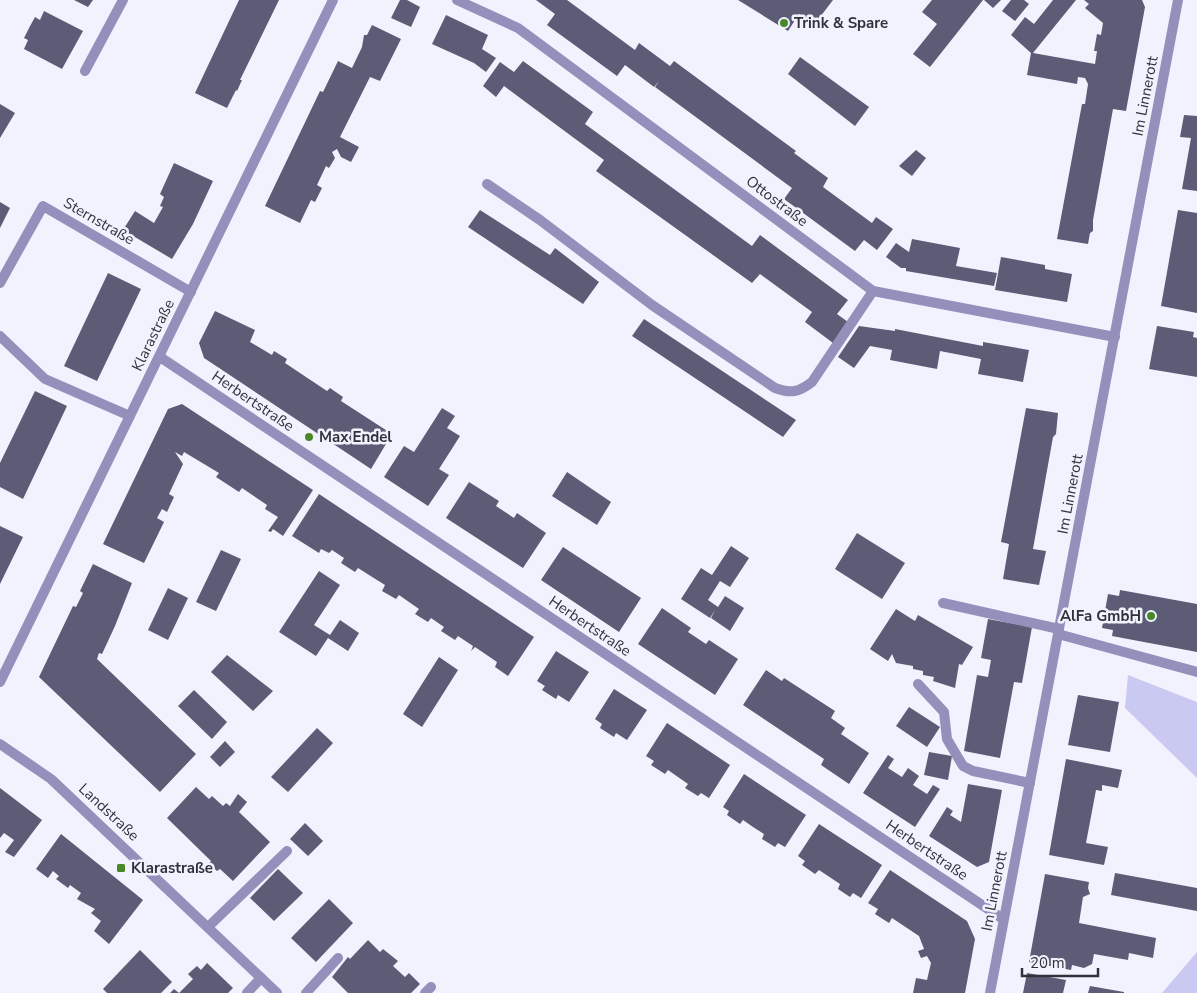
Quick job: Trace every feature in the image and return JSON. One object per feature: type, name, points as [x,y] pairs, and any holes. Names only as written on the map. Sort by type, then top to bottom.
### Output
[{"type":"street","points":[[85,71],[123,0]]},
{"type":"street","name":"Klarastraße","points":[[0,682],[333,0]]},
{"type":"street","name":"Ottostraße","points":[[457,0],[518,28],[873,291],[1115,337]]},
{"type":"street","name":"Im Linnerott","points":[[990,993],[1178,0]]},
{"type":"street","points":[[487,184],[540,220],[652,305],[775,388],[787,393],[801,390],[812,382],[873,291]]},
{"type":"street","name":"Sternstraße","points":[[0,283],[44,206],[191,292]]},
{"type":"street","points":[[0,336],[45,379],[130,416]]},
{"type":"street","name":"Herbertstraße","points":[[160,356],[1003,920]]},
{"type":"street","points":[[943,603],[1059,632],[1197,672]]},
{"type":"street","points":[[918,684],[944,712],[947,739],[963,766],[973,771],[1030,783]]},
{"type":"street","name":"Landstraße","points":[[0,744],[51,779],[209,926],[277,993]]},
{"type":"street","points":[[209,926],[287,851]]},
{"type":"street","points":[[306,993],[338,958]]},
{"type":"street","points":[[247,993],[261,978]]},
{"type":"shaded area","points":[[1128,675],[1197,702],[1197,778],[1125,708]]},
{"type":"shaded area","points":[[1197,952],[1197,993],[1162,993]]},
{"type":"building","points":[[74,0],[93,0],[88,7]]},
{"type":"building","points":[[239,0],[279,0],[240,80],[242,80],[237,91],[227,108],[195,93]]},
{"type":"building","points":[[400,0],[407,0],[420,7],[411,27],[391,18]]},
{"type":"building","points":[[536,0],[567,0],[635,50],[639,43],[670,66],[674,61],[796,151],[794,153],[828,178],[823,187],[872,223],[876,217],[893,229],[877,250],[864,240],[855,251],[784,199],[792,188],[655,87],[659,81],[654,87],[625,65],[617,76],[547,25],[555,14]]},
{"type":"building","name":"Trink & Spare","points":[[738,0],[833,0],[814,25],[799,14],[788,31]]},
{"type":"building","points":[[932,0],[983,0],[930,67],[913,54],[937,24],[922,12]]},
{"type":"building","points":[[984,0],[1001,0],[993,8]]},
{"type":"building","points":[[1011,0],[1024,0],[1029,4],[1015,21],[1002,11]]},
{"type":"building","points":[[1053,0],[1076,0],[1033,53],[1095,64],[1097,51],[1094,51],[1097,34],[1101,35],[1103,23],[1085,8],[1089,4],[1084,0],[1142,0],[1145,7],[1126,111],[1113,109],[1093,220],[1093,231],[1090,233],[1088,244],[1057,239],[1082,104],[1085,104],[1088,84],[1085,78],[1078,77],[1077,84],[1027,75],[1031,53],[1011,35],[1025,17],[1034,24]]},
{"type":"building","points":[[44,11],[83,31],[62,69],[24,49],[28,40],[24,38],[29,28],[35,17],[40,20]]},
{"type":"building","points":[[446,15],[488,35],[482,49],[496,58],[486,72],[474,63],[432,44]]},
{"type":"building","points":[[372,25],[401,39],[380,81],[370,77],[340,137],[359,147],[351,162],[341,157],[337,149],[332,152],[335,158],[329,168],[326,166],[317,185],[322,188],[315,202],[311,200],[300,223],[265,206],[320,91],[323,92],[338,61],[352,68],[362,47],[364,35],[367,35]]},
{"type":"building","points":[[800,57],[869,107],[855,126],[788,74]]},
{"type":"building","points":[[523,61],[593,112],[585,124],[752,246],[760,235],[848,300],[837,314],[848,322],[833,343],[805,322],[812,312],[760,274],[752,283],[596,171],[604,160],[504,86],[496,97],[483,86],[500,62],[514,72]]},
{"type":"building","points":[[0,104],[15,113],[0,138]]},
{"type":"building","points":[[1184,115],[1197,116],[1197,191],[1182,189],[1191,138],[1180,137]]},
{"type":"building","points":[[916,150],[926,158],[912,176],[899,166]]},
{"type":"building","points":[[174,163],[213,181],[193,224],[172,259],[123,230],[135,211],[154,223],[163,207],[160,206],[164,197],[160,194]]},
{"type":"building","points":[[0,202],[10,208],[0,228]]},
{"type":"building","points":[[480,210],[550,255],[555,248],[599,282],[583,304],[468,227]]},
{"type":"building","points":[[1178,210],[1197,213],[1197,313],[1161,306]]},
{"type":"building","points":[[912,239],[960,248],[956,266],[997,273],[994,286],[906,271],[906,268],[901,268],[886,257],[896,243],[909,252]]},
{"type":"building","points":[[1001,257],[1045,265],[1045,269],[1072,274],[1067,302],[995,290]]},
{"type":"building","points":[[108,273],[141,289],[97,381],[64,366]]},
{"type":"building","points":[[215,311],[255,330],[250,342],[272,355],[274,351],[287,359],[285,363],[327,391],[330,388],[343,397],[341,401],[392,434],[371,469],[204,358],[199,343]]},
{"type":"building","points":[[644,319],[796,420],[783,437],[632,336]]},
{"type":"building","points":[[859,326],[895,331],[895,329],[983,346],[983,342],[1029,350],[1023,382],[978,374],[981,359],[940,351],[937,369],[890,360],[892,350],[870,346],[854,368],[838,357]]},
{"type":"building","points":[[1157,326],[1194,332],[1193,337],[1197,338],[1197,377],[1149,369]]},
{"type":"building","points":[[35,391],[67,406],[23,499],[0,487],[0,463]]},
{"type":"building","points":[[182,404],[313,490],[283,536],[273,529],[271,532],[268,531],[278,517],[265,509],[267,505],[242,488],[239,492],[216,477],[219,473],[184,452],[182,456],[175,452],[183,464],[169,494],[174,497],[167,512],[162,509],[157,518],[164,522],[144,563],[103,544],[168,409]]},
{"type":"building","points":[[442,408],[455,416],[447,428],[460,436],[439,469],[449,475],[428,506],[384,477],[404,446],[414,452]]},
{"type":"building","points":[[1026,408],[1058,413],[1056,434],[1053,437],[1033,549],[1046,551],[1039,585],[1003,579],[1009,544],[1001,542]]},
{"type":"building","points":[[567,472],[611,502],[597,525],[552,496]]},
{"type":"building","points":[[469,482],[499,501],[496,506],[514,518],[517,513],[546,533],[523,568],[446,518]]},
{"type":"building","points":[[319,494],[534,637],[508,676],[495,667],[497,662],[475,647],[471,651],[473,646],[458,636],[455,640],[441,631],[444,627],[431,618],[428,622],[415,614],[419,609],[399,595],[396,599],[382,591],[385,585],[358,568],[355,572],[341,563],[344,558],[332,550],[329,553],[321,549],[319,553],[292,536]]},
{"type":"building","points":[[0,526],[23,537],[0,584]]},
{"type":"building","points":[[857,533],[905,563],[882,599],[835,569]]},
{"type":"building","points":[[731,546],[749,558],[730,587],[720,581],[708,600],[718,607],[725,596],[744,608],[730,631],[711,618],[715,610],[710,618],[681,599],[701,568],[712,575]]},
{"type":"building","points":[[563,547],[641,598],[619,632],[541,580]]},
{"type":"building","points":[[221,550],[241,559],[216,611],[196,602]]},
{"type":"building","points":[[93,564],[132,583],[115,626],[102,654],[99,653],[97,659],[196,754],[160,792],[39,677],[73,606],[76,607],[83,593],[80,591]]},
{"type":"building","points":[[319,571],[340,585],[314,625],[330,635],[340,620],[359,633],[348,651],[328,638],[316,656],[279,632]]},
{"type":"building","points":[[168,588],[188,598],[168,640],[148,630]]},
{"type":"building","name":"AlFa GmbH","points":[[1120,590],[1197,604],[1197,652],[1112,636],[1113,630],[1102,628],[1108,594],[1119,596]]},
{"type":"building","points":[[662,608],[691,628],[688,632],[706,644],[709,640],[738,659],[715,695],[638,644]]},
{"type":"building","points":[[896,609],[915,621],[918,615],[973,647],[962,665],[959,664],[955,688],[933,681],[934,677],[923,675],[923,671],[913,669],[913,666],[896,663],[892,654],[888,661],[870,649]]},
{"type":"building","points":[[988,619],[1032,627],[1022,683],[1014,682],[1000,758],[964,751],[977,675],[988,677],[991,660],[981,658]]},
{"type":"building","points":[[556,651],[589,672],[569,702],[558,695],[556,699],[542,690],[545,686],[537,681]]},
{"type":"building","points":[[227,655],[273,691],[253,711],[211,672]]},
{"type":"building","points":[[439,657],[458,670],[422,727],[403,714]]},
{"type":"building","points":[[766,670],[782,681],[784,678],[835,711],[831,718],[845,728],[841,734],[869,753],[849,784],[821,765],[824,759],[743,705]]},
{"type":"building","points":[[614,689],[647,710],[627,740],[616,733],[614,737],[600,728],[602,724],[595,719]]},
{"type":"building","points":[[194,690],[227,722],[212,739],[178,706]]},
{"type":"building","points":[[1078,695],[1119,702],[1110,752],[1068,745]]},
{"type":"building","points":[[909,707],[940,727],[927,747],[896,726]]},
{"type":"building","points":[[667,723],[730,765],[709,798],[701,793],[698,796],[685,788],[688,784],[668,770],[665,774],[651,765],[654,761],[646,756]]},
{"type":"building","points":[[317,728],[333,743],[288,792],[271,777]]},
{"type":"building","points":[[225,741],[235,752],[220,767],[210,757]]},
{"type":"building","points":[[929,752],[952,756],[948,780],[924,775]]},
{"type":"building","points":[[888,755],[894,759],[888,768],[902,777],[908,768],[919,776],[913,785],[927,794],[933,785],[940,789],[915,827],[863,793]]},
{"type":"building","points":[[1066,759],[1122,770],[1118,788],[1102,785],[1102,791],[1096,790],[1086,843],[1108,847],[1104,865],[1049,855]]},
{"type":"building","points":[[744,774],[806,815],[785,847],[778,843],[775,847],[762,839],[764,834],[743,820],[740,824],[727,815],[729,811],[723,807]]},
{"type":"building","points":[[968,784],[1002,790],[989,862],[977,867],[929,836],[947,807],[953,811],[950,815],[961,822]]},
{"type":"building","points":[[196,787],[209,799],[212,796],[223,806],[226,803],[230,806],[238,794],[247,802],[239,812],[270,842],[233,881],[220,869],[217,871],[209,864],[211,861],[167,818]]},
{"type":"building","points":[[0,788],[42,820],[14,857],[5,852],[14,840],[4,833],[0,838]]},
{"type":"building","points":[[305,823],[323,841],[308,856],[290,839]]},
{"type":"building","points":[[819,824],[882,865],[861,898],[853,893],[850,897],[838,889],[840,884],[819,870],[815,874],[802,865],[805,861],[798,856]]},
{"type":"building","points":[[61,834],[143,900],[109,944],[94,931],[101,921],[91,913],[95,909],[77,899],[81,893],[70,885],[68,888],[56,879],[59,876],[53,871],[48,878],[36,869]]},
{"type":"building","points":[[278,869],[303,893],[274,921],[250,898]]},
{"type":"building","points":[[890,870],[967,921],[975,939],[965,993],[913,993],[916,978],[927,980],[931,963],[927,956],[921,958],[918,951],[924,949],[919,936],[892,918],[889,923],[875,914],[878,909],[868,903]]},
{"type":"building","points":[[1115,873],[1197,888],[1197,911],[1111,895]]},
{"type":"building","points":[[1045,874],[1089,882],[1090,894],[1083,897],[1079,923],[1156,938],[1153,958],[1129,953],[1128,960],[1094,954],[1092,964],[1084,968],[1072,965],[1071,970],[1029,962]]},
{"type":"building","points":[[329,899],[353,923],[316,962],[291,938]]},
{"type":"building","points":[[368,940],[380,952],[383,949],[398,961],[393,966],[405,977],[409,973],[420,984],[411,993],[348,993],[332,977],[348,957],[350,959]]},
{"type":"building","points":[[140,950],[172,982],[161,993],[107,993],[103,989]]},
{"type":"building","points":[[207,963],[233,988],[228,993],[179,993],[193,979],[188,974],[197,966],[201,970]]},
{"type":"building","points":[[1027,973],[1066,980],[1063,993],[1023,993]]},
{"type":"building","points":[[1090,986],[1124,992],[1124,993],[1088,993]]},
{"type":"building","points":[[174,989],[179,993],[170,993]]},
{"type":"place","name":"Trink & Spare","points":[[784,23]]},
{"type":"place","name":"Max Endel","points":[[309,437]]},
{"type":"place","name":"AlFa GmbH","points":[[1151,616]]},
{"type":"place","name":"Klarastraße","points":[[121,868]]}]
